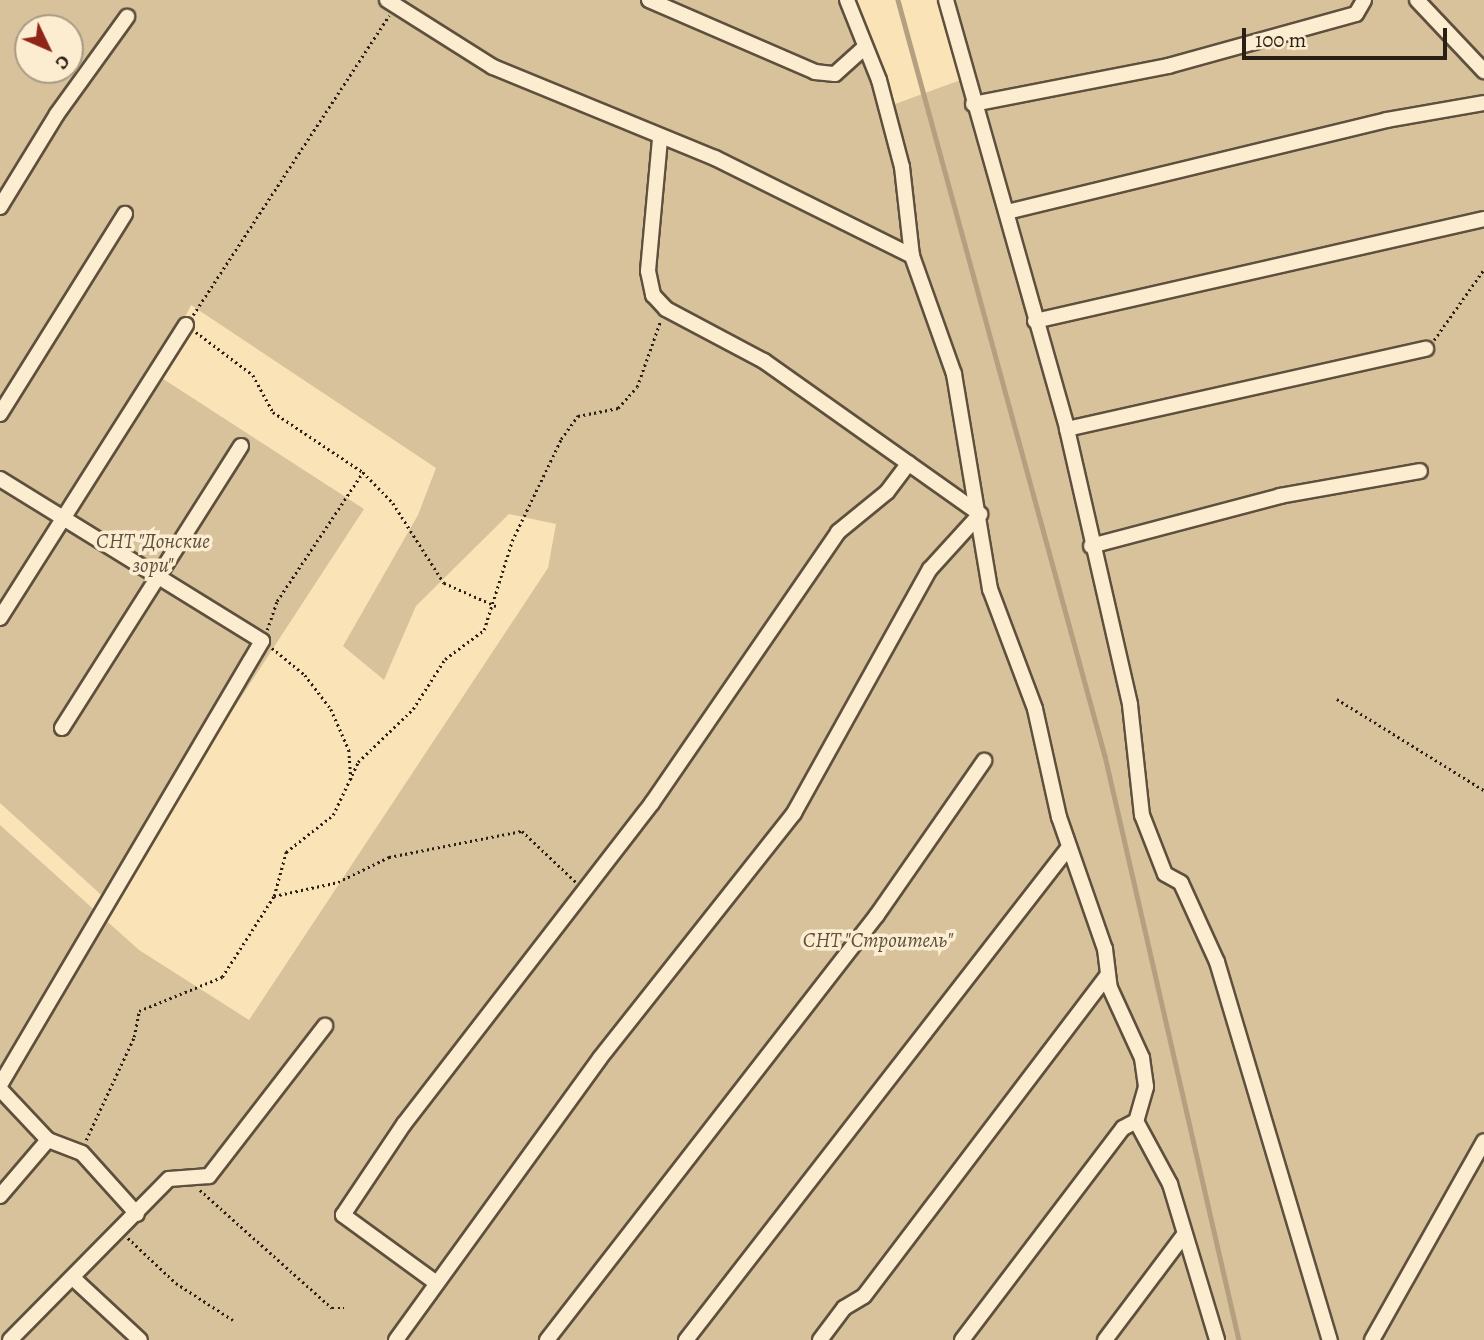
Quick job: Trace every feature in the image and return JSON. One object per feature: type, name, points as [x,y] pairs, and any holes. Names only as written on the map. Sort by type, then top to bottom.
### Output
[{"type":"lane","points":[[649,0],[815,72],[835,74],[865,47]]},
{"type":"lane","points":[[847,0],[865,47],[902,167],[912,256],[954,374],[980,514],[990,589],[1035,709],[1069,847],[1108,975],[1142,1058],[1146,1087],[1136,1121],[1170,1184],[1182,1236],[1202,1276],[1217,1340]]},
{"type":"lane","points":[[946,0],[973,104],[1007,212],[1034,321],[1067,429],[1091,546],[1130,705],[1142,815],[1166,874],[1181,883],[1216,962],[1330,1340]]},
{"type":"lane","points":[[973,104],[1168,66],[1356,14],[1364,0]]},
{"type":"lane","points":[[1417,0],[1484,71]]},
{"type":"lane","points":[[392,3],[493,66],[660,139],[715,158],[912,256]]},
{"type":"lane","points":[[0,207],[57,114],[127,18]]},
{"type":"lane","points":[[1007,212],[1387,120],[1484,103]]},
{"type":"lane","points":[[660,139],[649,271],[653,295],[666,309],[764,361],[980,514]]},
{"type":"lane","points":[[0,414],[125,214]]},
{"type":"lane","points":[[1034,321],[1484,219]]},
{"type":"lane","points":[[0,618],[187,325]]},
{"type":"lane","points":[[1067,429],[1426,349]]},
{"type":"lane","points":[[62,728],[241,446]]},
{"type":"lane","points":[[435,1282],[342,1215],[404,1124],[586,891],[838,532],[887,492],[909,463]]},
{"type":"lane","points":[[1091,546],[1280,496],[1420,471]]},
{"type":"lane","points":[[0,479],[262,641],[0,1087],[48,1140],[82,1153],[137,1214]]},
{"type":"lane","points":[[396,1340],[435,1282],[600,1058],[794,813],[930,569],[980,514]]},
{"type":"lane","points":[[547,1340],[877,915],[984,761]]},
{"type":"lane","points":[[687,1340],[1069,847]]},
{"type":"lane","points":[[820,1340],[844,1308],[864,1296],[1108,975]]},
{"type":"lane","points":[[10,1340],[169,1179],[195,1180],[209,1176],[326,1026]]},
{"type":"lane","points":[[962,1340],[1123,1128],[1136,1121]]},
{"type":"lane","points":[[0,1196],[48,1140]]},
{"type":"lane","points":[[1372,1340],[1484,1141]]},
{"type":"lane","points":[[1105,1340],[1182,1236]]},
{"type":"lane","points":[[73,1278],[139,1340]]},
{"type":"path","points":[[392,3],[187,325],[253,375],[273,412],[363,472],[393,503],[444,583],[496,606]]},
{"type":"path","points":[[1426,349],[1484,269]]},
{"type":"path","points":[[82,1153],[134,1037],[139,1011],[222,977],[274,896],[286,852],[333,815],[351,785],[358,762],[414,709],[445,659],[484,630],[496,606],[512,541],[561,439],[578,416],[618,408],[637,387],[666,309]]},
{"type":"path","points":[[351,785],[349,750],[331,709],[305,675],[262,641],[278,601],[363,472]]},
{"type":"path","points":[[1337,699],[1484,790]]},
{"type":"path","points":[[274,896],[338,882],[389,857],[522,831],[586,891]]},
{"type":"path","points":[[195,1180],[332,1308],[344,1308]]},
{"type":"path","points":[[121,1230],[176,1283],[233,1320]]},
{"type":"green space","name":"СНТ \"Строитель\"","points":[[0,0],[851,0],[887,107],[974,75],[956,0],[1484,0],[1484,1340],[0,1340],[0,825],[139,950],[249,1020],[548,568],[556,524],[509,514],[416,606],[384,680],[343,646],[418,515],[436,468],[191,305],[157,375],[364,509],[108,901],[0,803]]},
{"type":"waterway","points":[[898,0],[1105,756],[1239,1340]]},
{"type":"park label","name":"СНТ \"Донские зори\"","points":[[153,553]]}]
